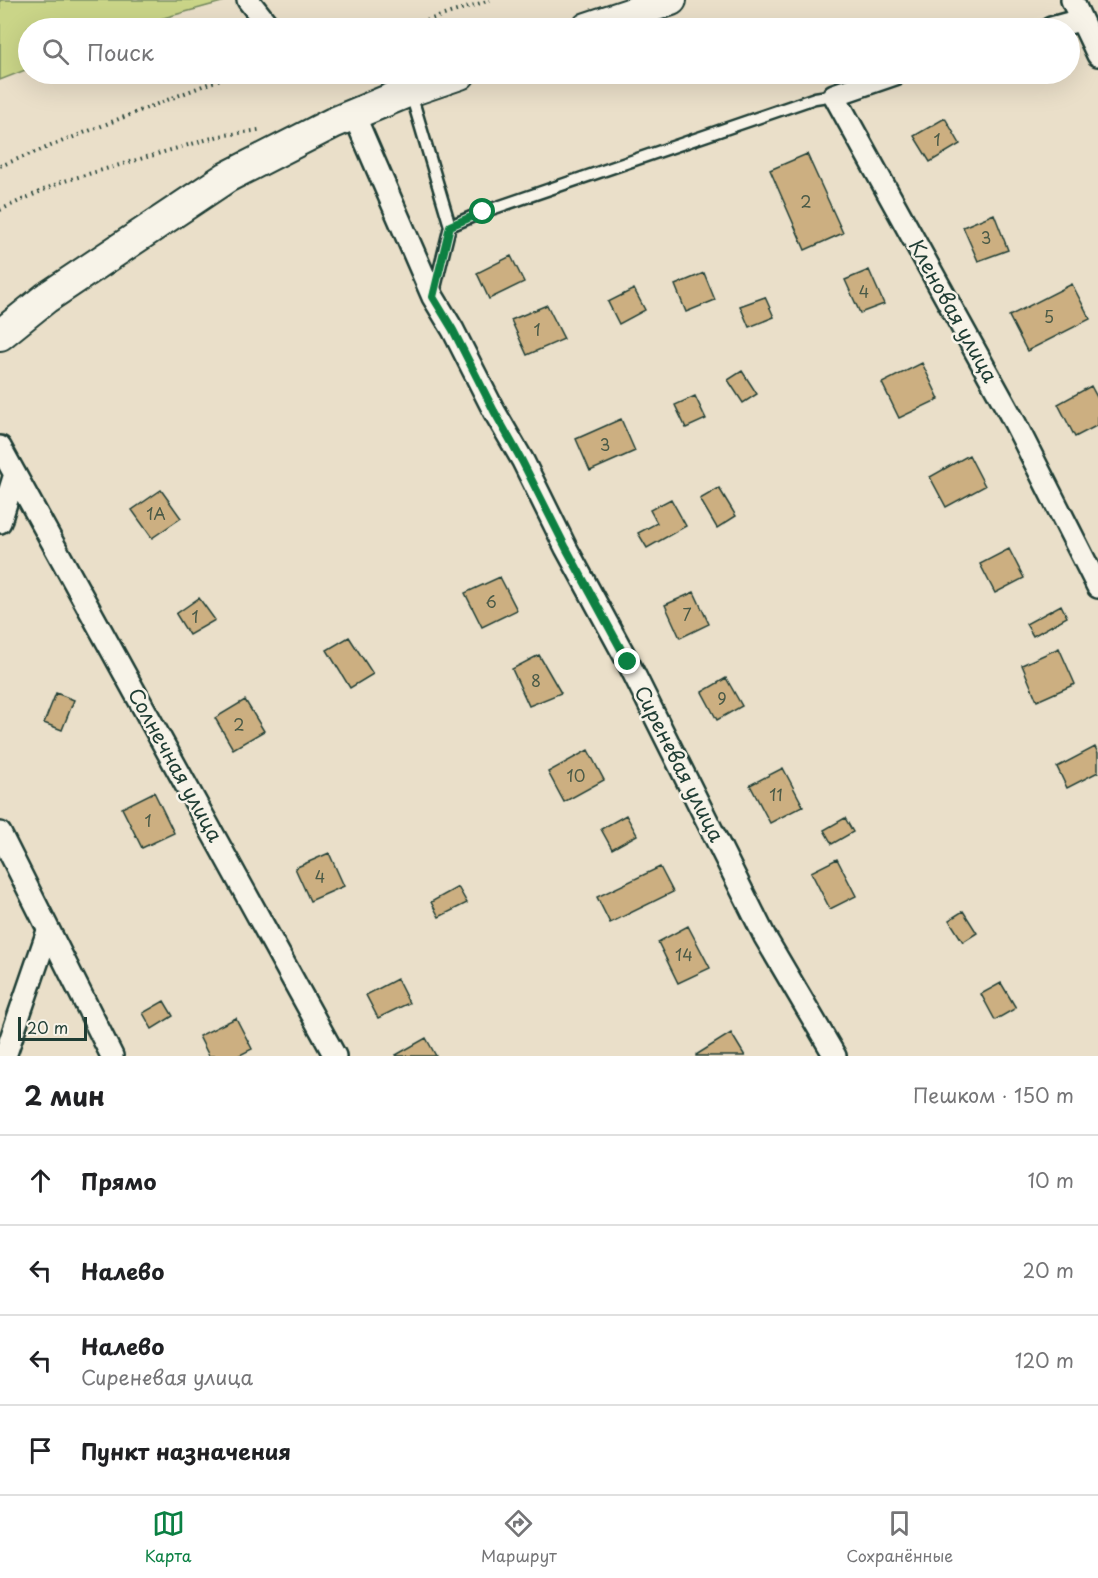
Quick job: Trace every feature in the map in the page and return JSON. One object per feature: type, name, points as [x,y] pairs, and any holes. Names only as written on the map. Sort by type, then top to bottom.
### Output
[{"type":"main road","points":[[616,18],[671,0]]},
{"type":"main road","points":[[0,335],[46,298],[227,177],[333,123],[431,84]]},
{"type":"street","points":[[248,0],[262,18]]},
{"type":"street","points":[[1072,0],[1079,18]]},
{"type":"street","points":[[1080,20],[1098,55]]},
{"type":"street","points":[[834,95],[866,84]]},
{"type":"street","name":"Кленовая улица","points":[[834,95],[1015,423],[1098,587]]},
{"type":"street","name":"Сиреневая улица","points":[[354,115],[433,297],[453,330],[628,662],[765,937],[835,1056]]},
{"type":"street","name":"Солнечная улица","points":[[0,447],[335,1056]]},
{"type":"street","points":[[0,522],[15,474]]},
{"type":"street","points":[[0,833],[112,1056]]},
{"type":"street","points":[[5,1056],[48,931]]},
{"type":"lane","points":[[410,91],[450,226],[433,297]]},
{"type":"lane","points":[[450,226],[494,208],[815,98],[834,95]]},
{"type":"path","points":[[435,18],[490,0]]},
{"type":"path","points":[[0,166],[208,84]]},
{"type":"path","points":[[0,210],[61,182],[219,136],[266,129]]},
{"type":"green space","points":[[0,0],[229,0],[163,18],[18,18],[18,73],[0,80]]},
{"type":"building","points":[[945,118],[960,144],[930,162],[914,136]]},
{"type":"building","points":[[807,154],[843,233],[805,250],[770,170]]},
{"type":"building","points":[[994,214],[1008,250],[978,261],[963,227]]},
{"type":"building","points":[[511,256],[524,282],[489,299],[477,273]]},
{"type":"building","points":[[869,270],[884,304],[860,313],[845,280]]},
{"type":"building","points":[[704,273],[715,300],[686,312],[675,285]]},
{"type":"building","points":[[1072,284],[1090,319],[1027,351],[1009,316]]},
{"type":"building","points":[[634,289],[645,310],[619,324],[608,302]]},
{"type":"building","points":[[765,297],[774,317],[749,327],[740,306]]},
{"type":"building","points":[[547,305],[564,339],[527,355],[511,320]]},
{"type":"building","points":[[922,363],[939,399],[899,418],[882,383]]},
{"type":"building","points":[[742,371],[757,394],[743,403],[728,380]]},
{"type":"building","points":[[1091,386],[1098,399],[1098,425],[1075,437],[1058,404]]},
{"type":"building","points":[[695,396],[706,419],[686,428],[675,405]]},
{"type":"building","points":[[621,419],[635,451],[590,471],[576,439]]},
{"type":"building","points":[[969,455],[985,486],[946,507],[930,477]]},
{"type":"building","points":[[719,488],[736,516],[717,528],[700,499]]},
{"type":"building","points":[[161,490],[181,518],[152,538],[132,510]]},
{"type":"building","points":[[671,499],[686,526],[647,548],[638,533],[657,523],[650,510]]},
{"type":"building","points":[[1009,549],[1024,578],[995,593],[980,564]]},
{"type":"building","points":[[500,577],[517,610],[482,627],[465,593]]},
{"type":"building","points":[[694,592],[709,624],[680,638],[665,605]]},
{"type":"building","points":[[199,598],[215,620],[189,635],[176,614]]},
{"type":"building","points":[[1061,605],[1067,617],[1033,636],[1026,624]]},
{"type":"building","points":[[349,637],[373,674],[350,688],[327,650]]},
{"type":"building","points":[[1059,648],[1075,684],[1037,701],[1022,665]]},
{"type":"building","points":[[539,655],[561,693],[529,706],[512,669]]},
{"type":"building","points":[[726,678],[742,706],[717,720],[702,692]]},
{"type":"building","points":[[56,693],[74,700],[62,730],[44,723]]},
{"type":"building","points":[[245,700],[264,731],[233,749],[215,718]]},
{"type":"building","points":[[1095,747],[1098,753],[1098,772],[1067,788],[1057,767]]},
{"type":"building","points":[[588,750],[604,780],[564,802],[548,772]]},
{"type":"building","points":[[783,768],[803,806],[770,823],[750,785]]},
{"type":"building","points":[[154,792],[174,833],[142,848],[122,808]]},
{"type":"building","points":[[626,815],[637,835],[612,849],[601,829]]},
{"type":"building","points":[[845,818],[853,832],[832,844],[824,830]]},
{"type":"building","points":[[329,853],[344,886],[310,901],[295,868]]},
{"type":"building","points":[[837,859],[856,896],[830,909],[811,872]]},
{"type":"building","points":[[660,867],[673,892],[610,923],[597,897]]},
{"type":"building","points":[[458,887],[467,903],[439,917],[431,902]]},
{"type":"building","points":[[963,911],[977,933],[963,942],[949,920]]},
{"type":"building","points":[[688,926],[710,968],[678,983],[658,942]]},
{"type":"building","points":[[397,979],[409,1003],[378,1018],[366,995]]},
{"type":"building","points":[[1001,983],[1016,1008],[995,1020],[981,994]]},
{"type":"building","points":[[164,1001],[173,1016],[152,1029],[143,1013]]},
{"type":"building","points":[[236,1018],[252,1049],[238,1056],[209,1056],[199,1036]]},
{"type":"building","points":[[731,1033],[745,1056],[696,1056],[696,1055]]},
{"type":"building","points":[[426,1038],[436,1056],[396,1055]]},
{"type":"route","points":[[483,212],[450,226],[433,297],[453,330],[628,662]]}]
